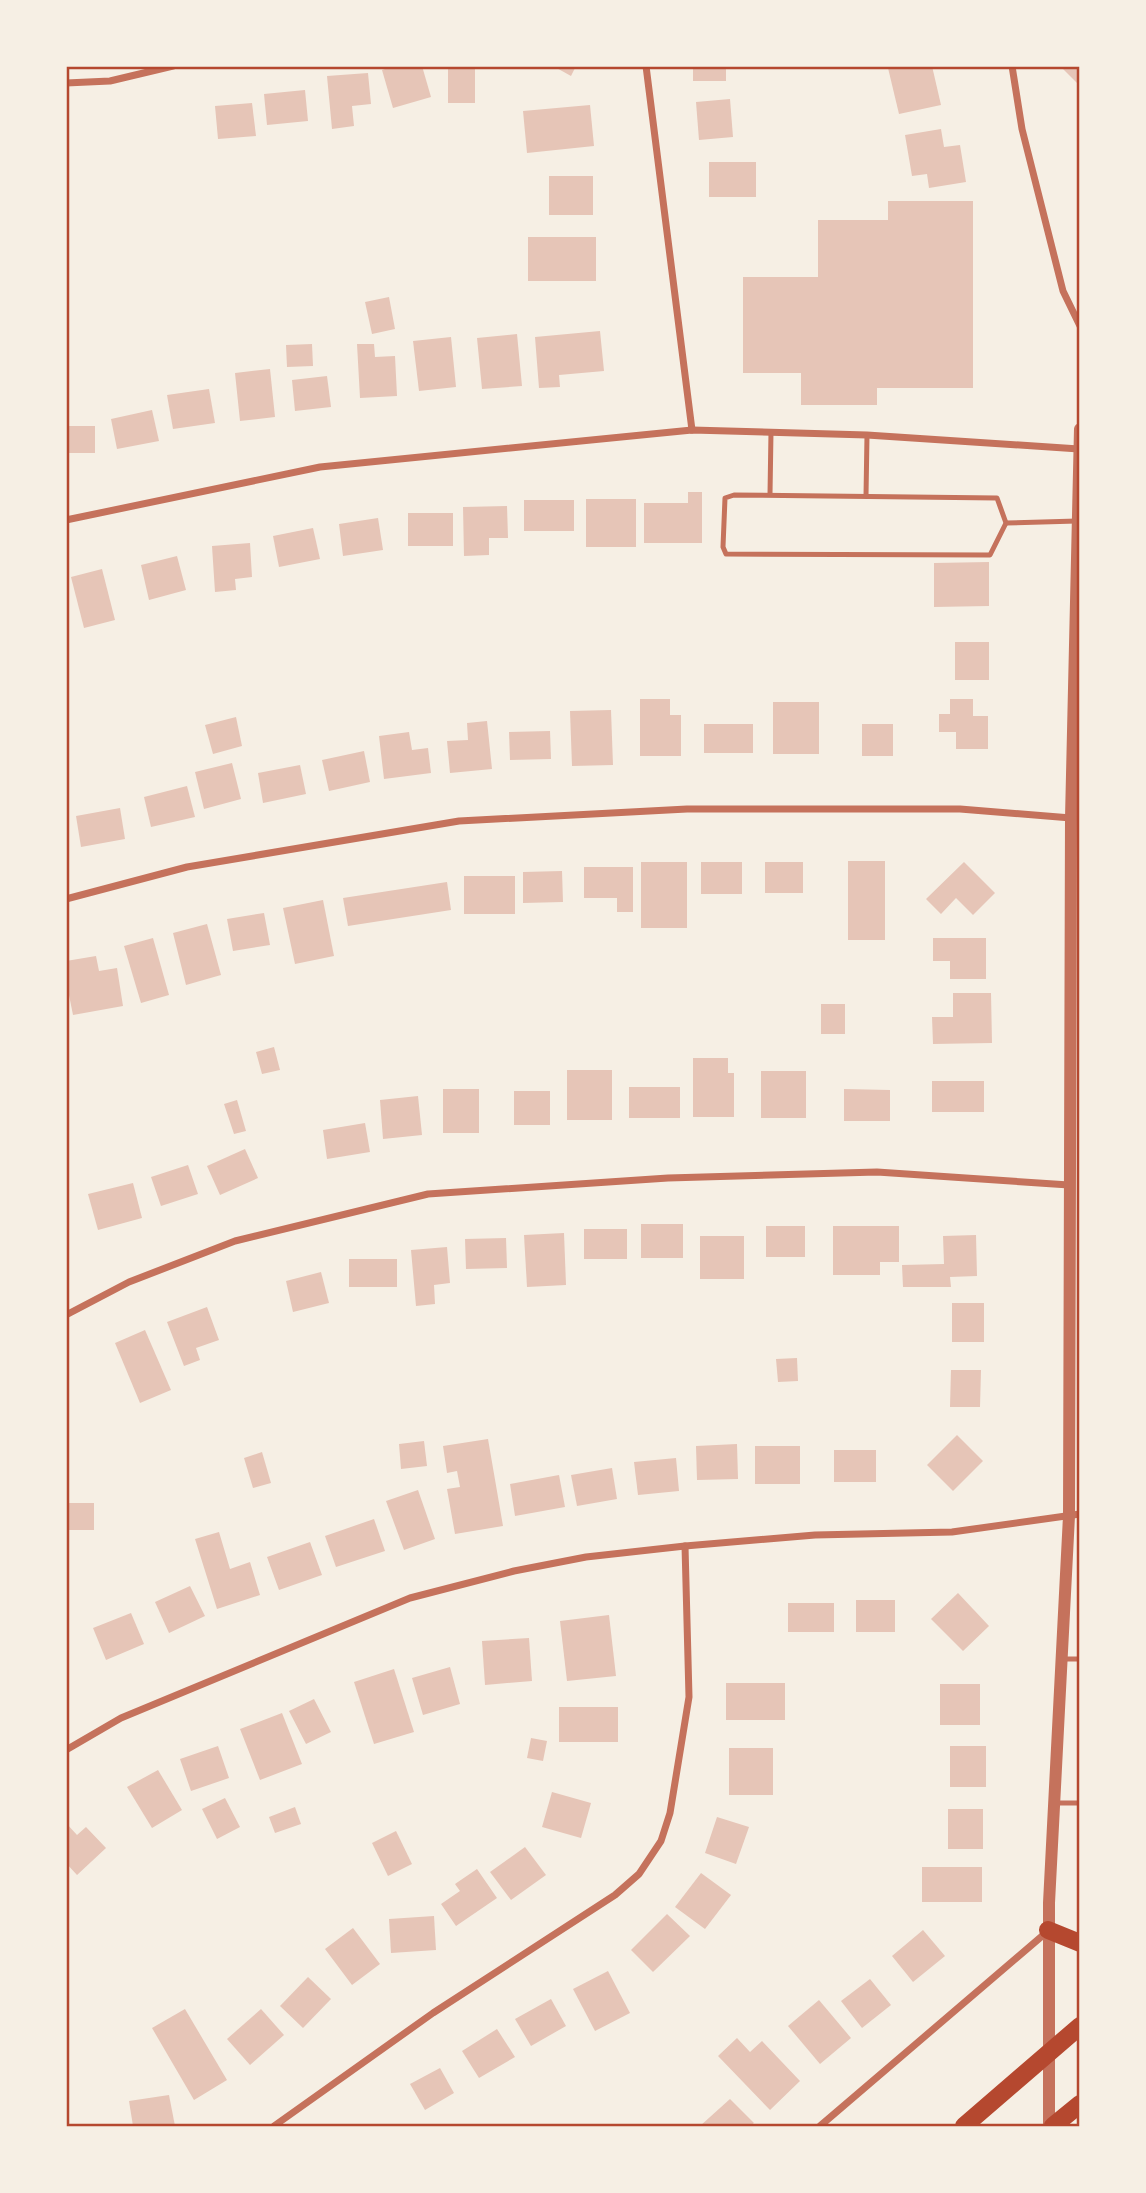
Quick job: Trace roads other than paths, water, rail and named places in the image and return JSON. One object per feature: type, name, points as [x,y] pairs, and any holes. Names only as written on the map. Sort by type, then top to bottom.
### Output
[{"type":"main road","points":[[1048,1930],[1080,1943]]},
{"type":"main road","points":[[964,2126],[1080,2026]]},
{"type":"main road","points":[[1051,2126],[1080,2104]]},
{"type":"street","points":[[66,83],[110,81],[173,66]]},
{"type":"street","points":[[646,66],[692,430]]},
{"type":"street","points":[[1012,66],[1022,129],[1063,291],[1080,326]]},
{"type":"street","points":[[1051,2126],[1048,1930],[1061,1658],[1074,1515],[1069,1185],[1071,818],[1080,429]]},
{"type":"street","points":[[66,520],[320,467],[692,430],[867,435],[1079,449]]},
{"type":"street","points":[[66,899],[187,867],[459,821],[687,809],[960,809],[1071,818]]},
{"type":"street","points":[[66,1315],[129,1282],[234,1241],[428,1194],[668,1178],[877,1172],[1069,1185]]},
{"type":"street","points":[[66,1750],[121,1718],[410,1598],[514,1571],[586,1557],[685,1546],[815,1535],[952,1532],[1074,1515]]},
{"type":"street","points":[[274,2126],[433,2013],[615,1895],[639,1874],[661,1841],[670,1812],[689,1697],[685,1546]]},
{"type":"street","points":[[820,2126],[1048,1930]]},
{"type":"lane","points":[[770,494],[771,432]]},
{"type":"lane","points":[[866,496],[867,435]]},
{"type":"lane","points":[[770,494],[997,498],[1006,523],[990,555],[726,554],[723,547],[725,498],[734,495],[770,494]]},
{"type":"lane","points":[[1006,523],[1077,521]]},
{"type":"lane","points":[[1061,1658],[1080,1659]]},
{"type":"lane","points":[[1054,1803],[1080,1803]]}]
